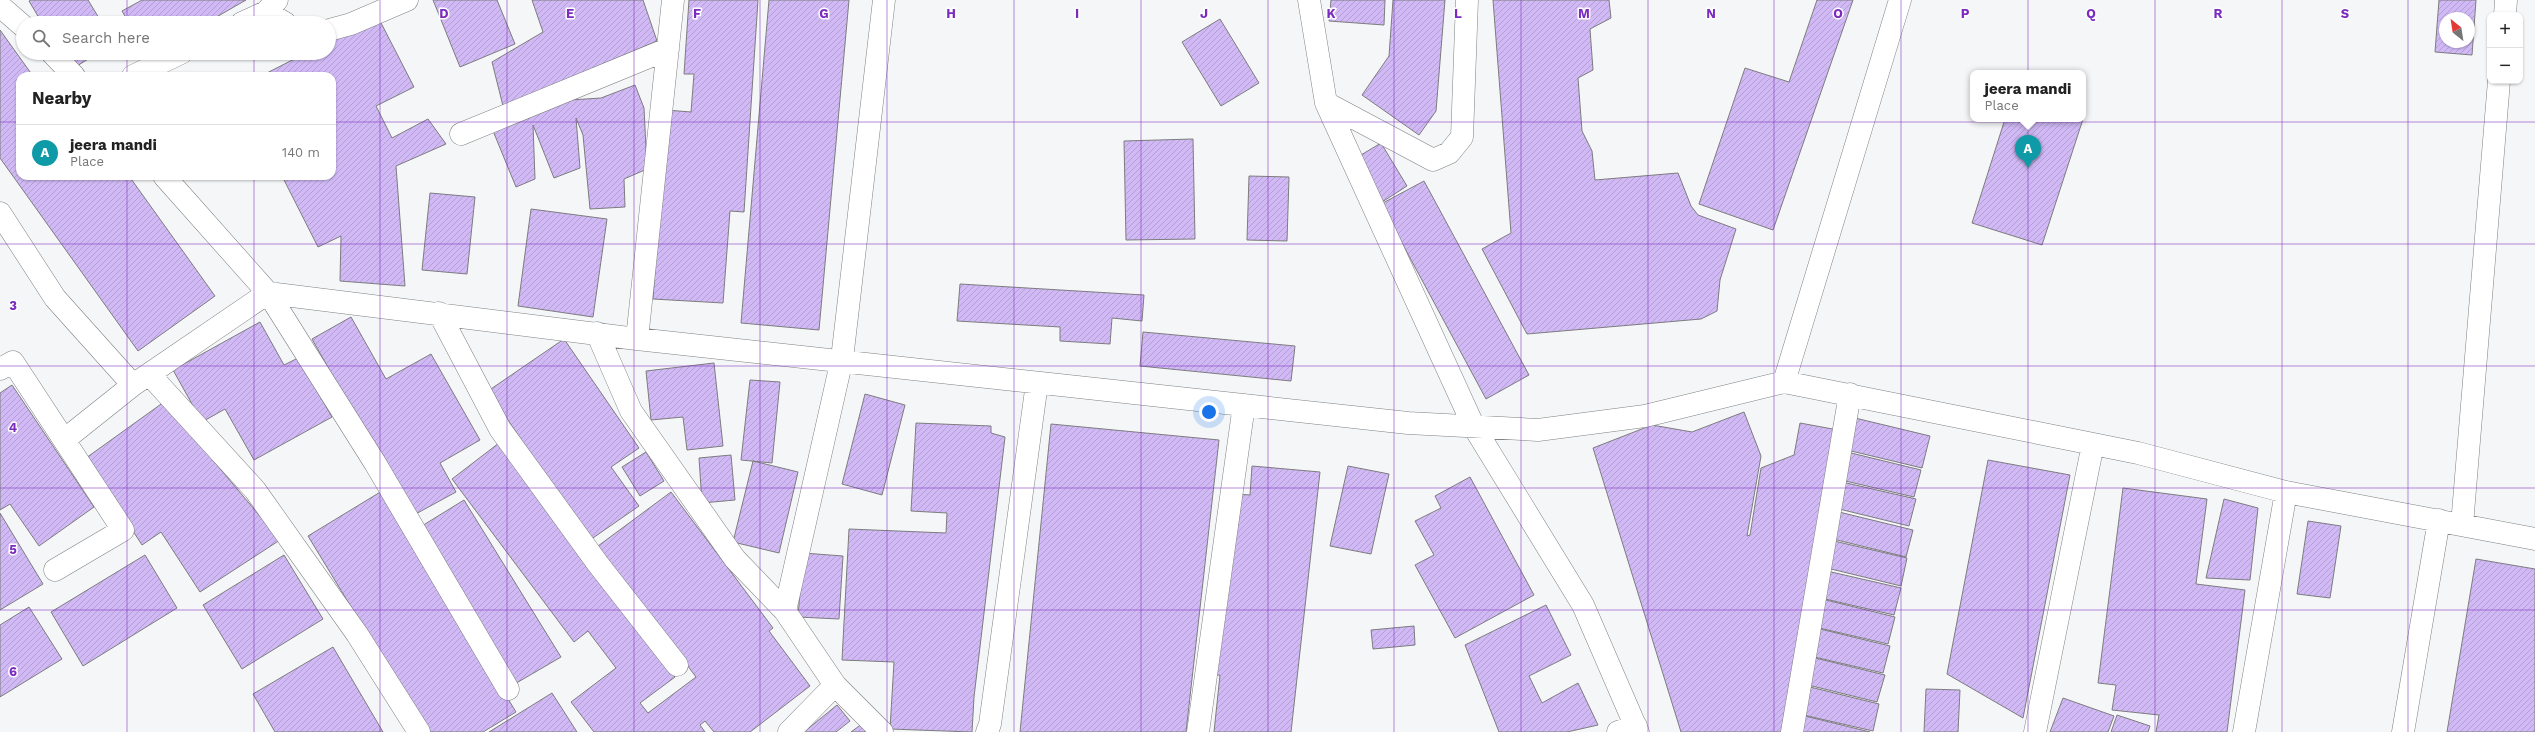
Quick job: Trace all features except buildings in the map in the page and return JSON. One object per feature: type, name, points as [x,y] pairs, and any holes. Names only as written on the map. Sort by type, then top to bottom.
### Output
[{"type":"street","points":[[336,28],[351,24],[407,0]]},
{"type":"street","points":[[637,339],[673,0]]},
{"type":"street","points":[[785,611],[842,359],[884,0]]},
{"type":"street","points":[[1309,0],[1326,103],[1474,427],[1583,605],[1631,730]]},
{"type":"street","points":[[1326,103],[1433,160],[1449,153],[1462,137],[1467,0]]},
{"type":"street","points":[[1784,382],[1900,0]]},
{"type":"street","points":[[2505,12],[2506,0]]},
{"type":"street","points":[[0,6],[16,20]]},
{"type":"street","points":[[254,16],[272,6],[280,16]]},
{"type":"street","points":[[461,134],[668,49]]},
{"type":"street","points":[[59,60],[70,72]]},
{"type":"street","points":[[141,72],[166,60]]},
{"type":"street","points":[[2462,525],[2500,84]]},
{"type":"street","points":[[168,180],[268,293],[375,463],[508,689]]},
{"type":"street","points":[[0,213],[55,298],[255,490],[357,634],[419,732]]},
{"type":"street","points":[[64,440],[141,380],[268,293],[439,312],[637,339],[842,359],[1037,383],[1408,423],[1474,427],[1538,430],[1645,416],[1784,382],[1850,394],[2138,453],[2286,492],[2535,539]]},
{"type":"street","points":[[439,312],[500,429],[598,564],[677,665]]},
{"type":"street","points":[[597,333],[631,411],[735,560],[785,611],[835,685],[882,732]]},
{"type":"street","points":[[0,368],[13,362],[123,530],[55,570]]},
{"type":"street","points":[[987,732],[990,724],[1037,383]]},
{"type":"street","points":[[1792,732],[1850,394]]},
{"type":"street","points":[[1198,732],[1244,405]]},
{"type":"street","points":[[2035,732],[2093,444]]},
{"type":"street","points":[[2244,732],[2286,492]]},
{"type":"street","points":[[2403,732],[2439,520]]},
{"type":"street","points":[[789,732],[835,685]]},
{"type":"place","name":"jeera mandi","points":[[2028,168]]}]
